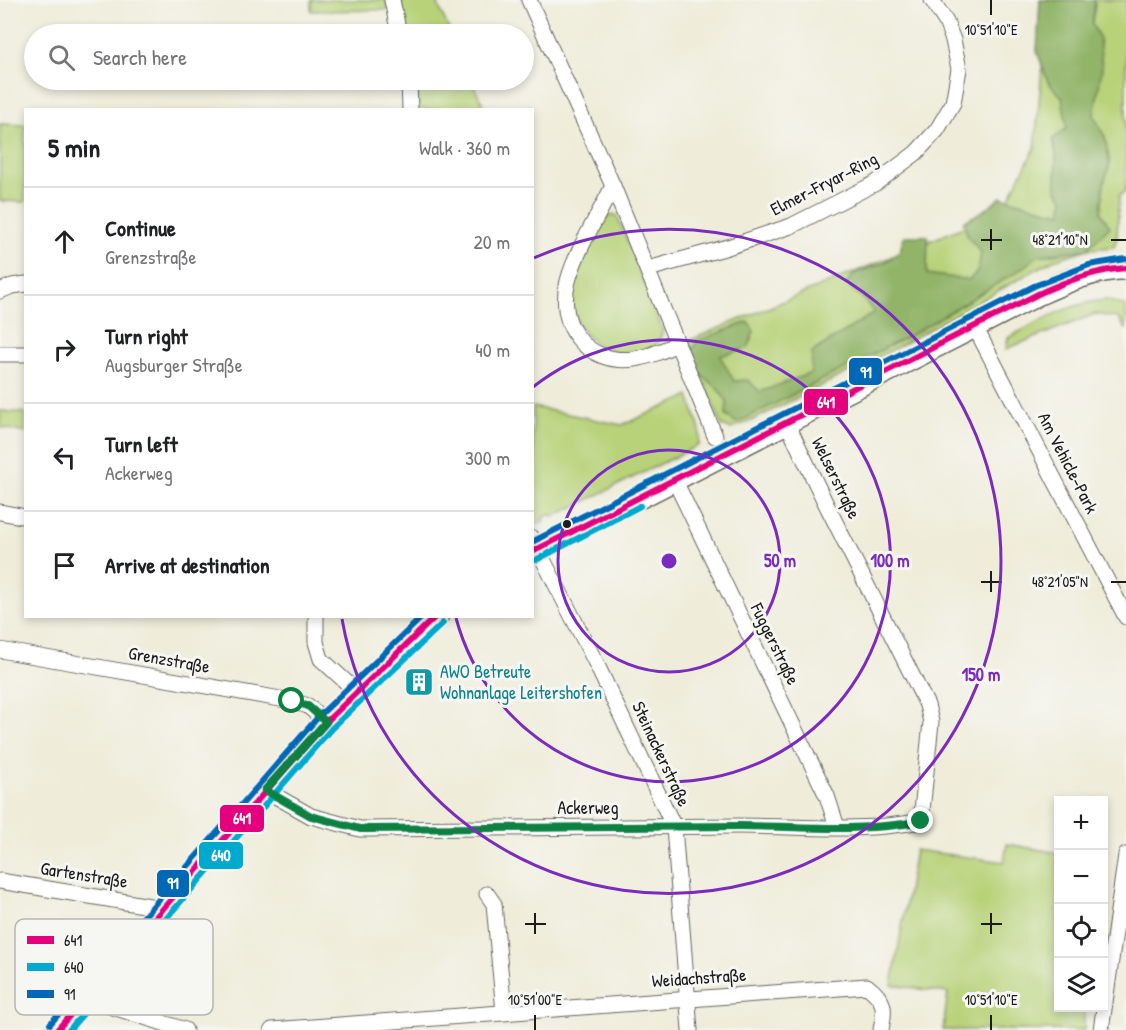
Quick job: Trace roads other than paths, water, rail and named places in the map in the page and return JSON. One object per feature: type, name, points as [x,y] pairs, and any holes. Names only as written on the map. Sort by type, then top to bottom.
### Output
[{"type":"street","points":[[392,0],[397,24]]},
{"type":"street","points":[[529,0],[613,186],[715,436]]},
{"type":"street","name":"Elmer-Fryar-Ring","points":[[648,269],[728,247],[790,226],[876,183],[916,153],[938,130],[953,103],[959,69],[953,40],[946,22],[932,0]]},
{"type":"street","points":[[409,90],[410,108]]},
{"type":"street","points":[[613,186],[568,280],[565,308],[567,320],[587,348],[602,357],[635,359],[677,344]]},
{"type":"street","points":[[535,546],[674,479],[1066,281],[1101,270],[1126,268]]},
{"type":"street","points":[[1066,281],[1126,282]]},
{"type":"street","points":[[0,291],[24,284]]},
{"type":"street","name":"Am Vehicle-Park","points":[[975,327],[1126,617]]},
{"type":"street","points":[[0,354],[24,354]]},
{"type":"street","name":"Welserstraße","points":[[786,421],[927,705],[931,722],[921,821]]},
{"type":"street","name":"Fuggerstraße","points":[[674,479],[827,796],[837,827]]},
{"type":"street","points":[[0,512],[24,517]]},
{"type":"street","name":"Steinackerstraße","points":[[535,546],[674,827],[690,1030]]},
{"type":"street","points":[[316,618],[316,642],[321,659],[357,692]]},
{"type":"street","points":[[153,919],[326,722],[434,618]]},
{"type":"street","name":"Grenzstraße","points":[[0,650],[292,701],[308,706],[326,722]]},
{"type":"street","name":"Ackerweg","points":[[265,790],[311,816],[360,829],[837,827],[903,825],[921,821]]},
{"type":"street","points":[[1101,1030],[1126,855]]},
{"type":"street","name":"Gartenstraße","points":[[0,881],[162,908]]},
{"type":"street","points":[[487,894],[494,904],[504,1012]]},
{"type":"street","name":"Weidachstraße","points":[[272,1030],[388,1026],[504,1012],[867,986],[879,996],[884,1010],[881,1030]]},
{"type":"street","points":[[57,1030],[70,1015]]},
{"type":"street","points":[[138,1015],[185,1030]]},
{"type":"place","name":"AWO Betreute Wohnanlage Leitershofen","points":[[419,682]]}]
